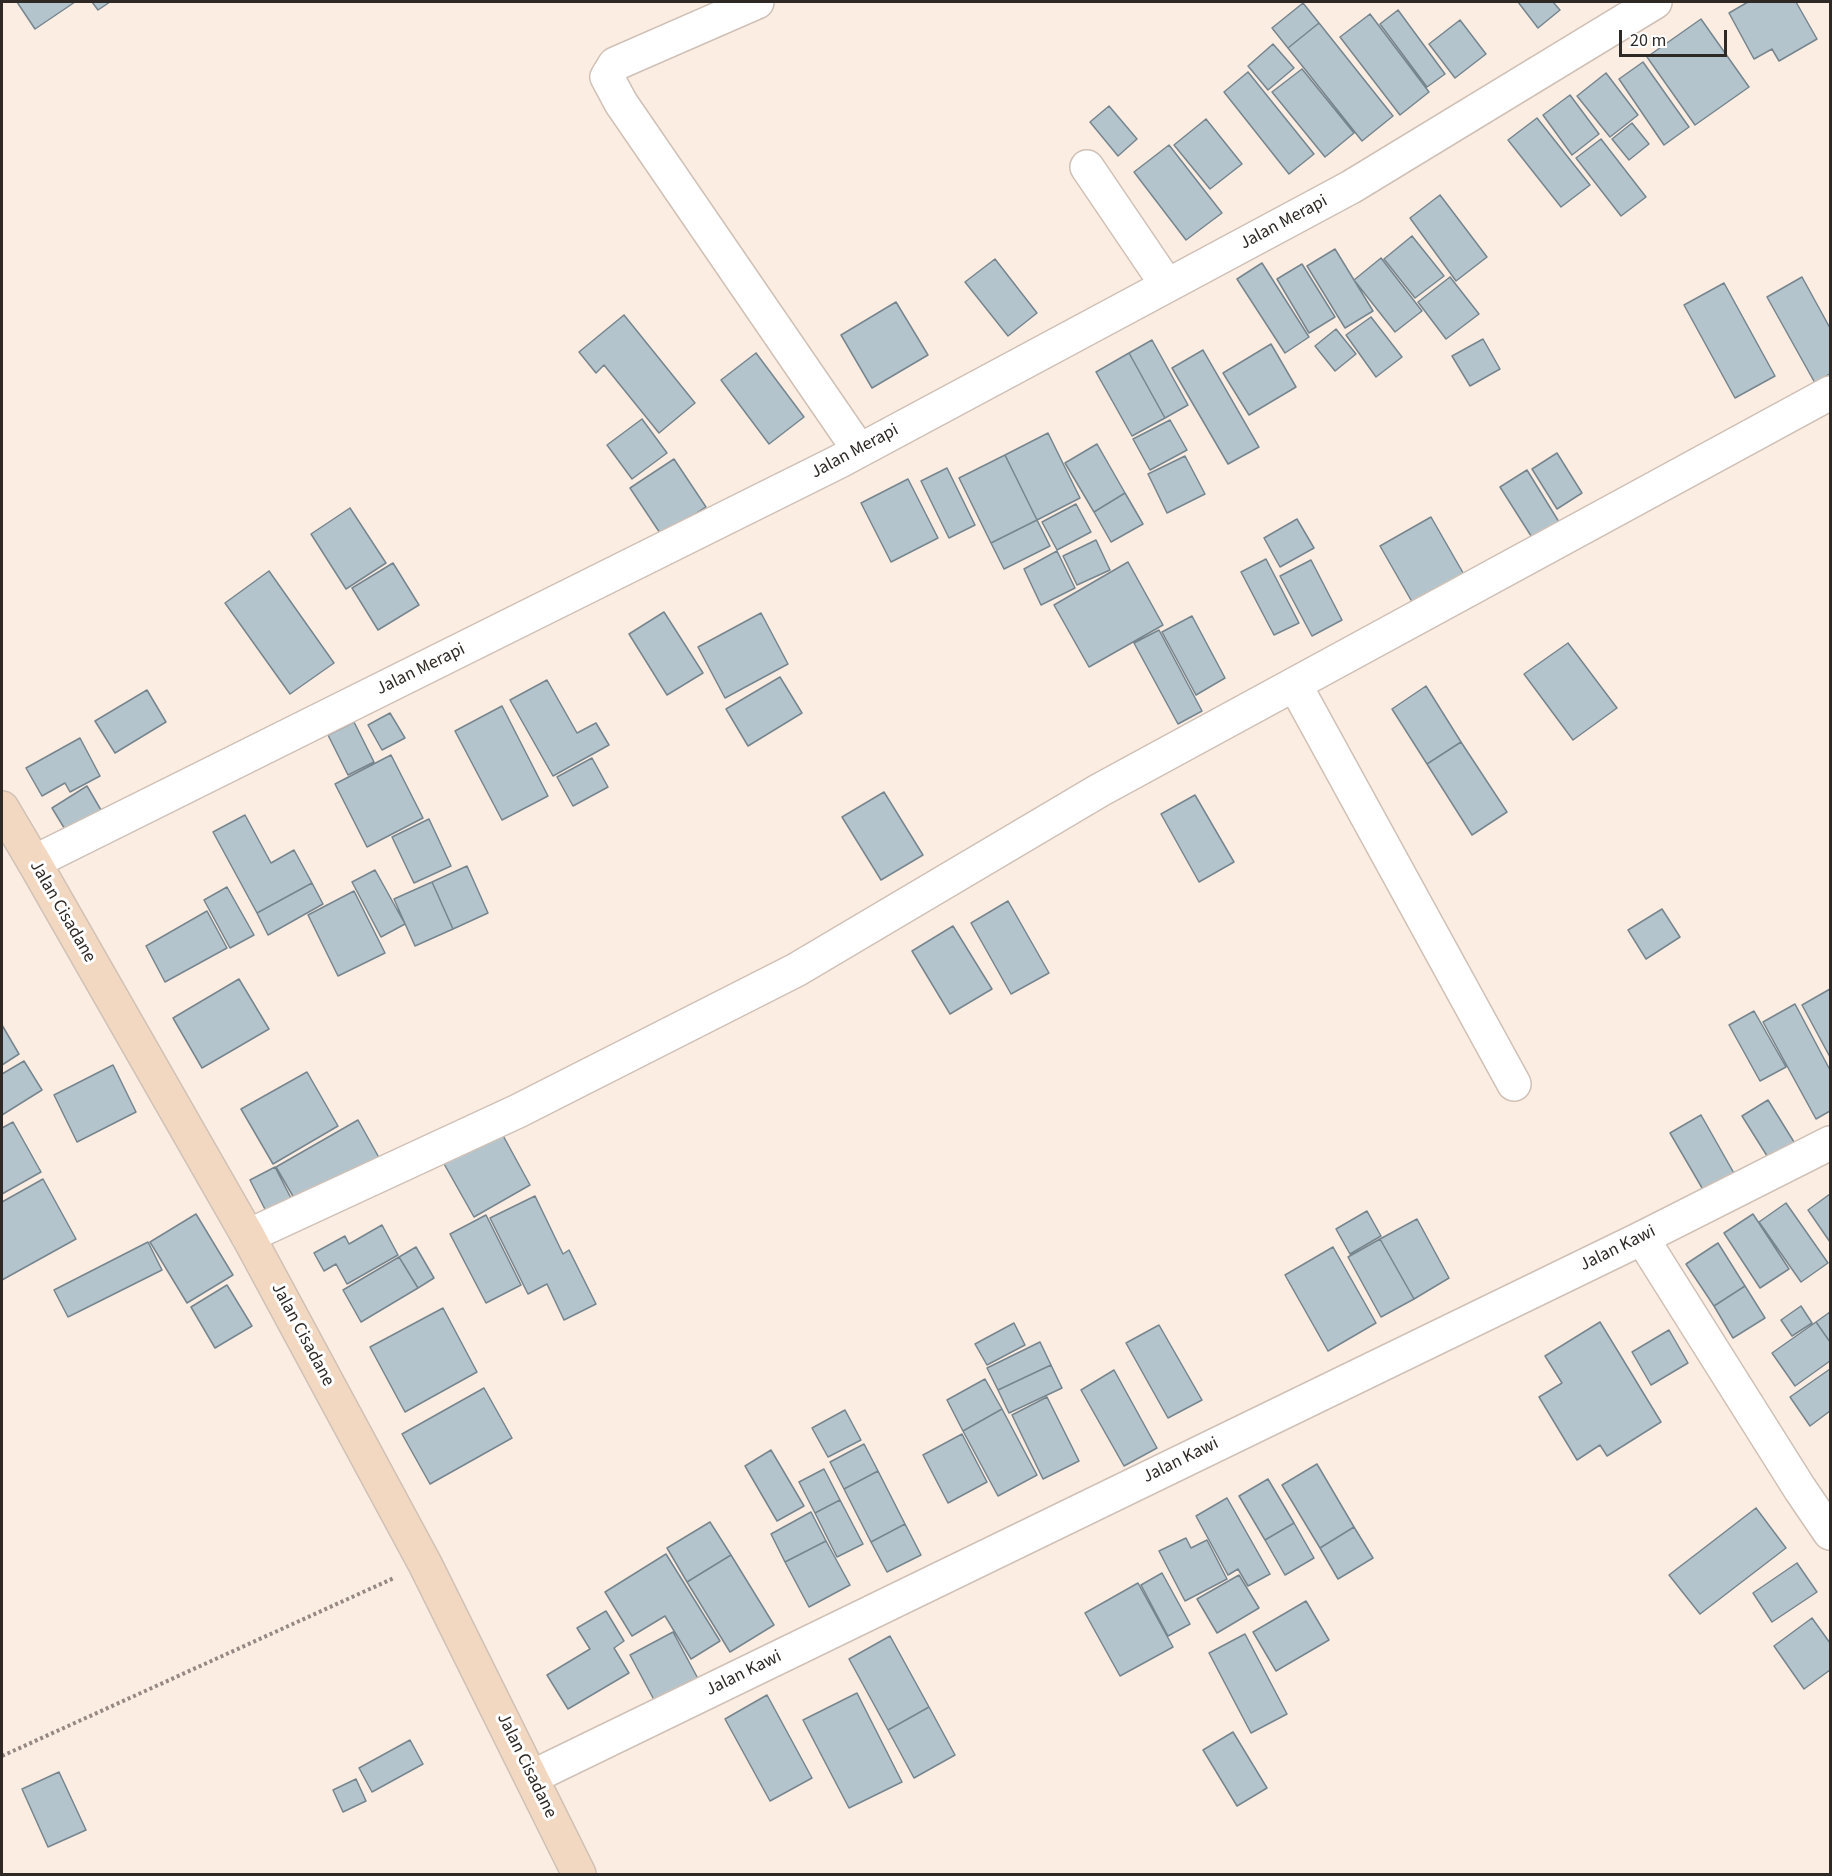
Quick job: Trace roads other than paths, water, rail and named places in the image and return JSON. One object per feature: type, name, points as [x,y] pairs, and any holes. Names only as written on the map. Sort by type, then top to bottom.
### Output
[{"type":"street","points":[[757,2],[615,64],[607,77],[621,103],[859,450]]},
{"type":"street","name":"Jalan Merapi","points":[[34,862],[609,577],[859,450],[1351,187],[1655,2]]},
{"type":"street","points":[[1087,167],[1167,285]]},
{"type":"street","points":[[248,1236],[518,1111],[796,970],[1100,790],[1830,393]]},
{"type":"street","points":[[1295,685],[1514,1084]]},
{"type":"street","name":"Jalan Cisadane","points":[[2,808],[248,1236],[425,1564],[579,1875]]},
{"type":"street","name":"Jalan Kawi","points":[[532,1778],[1642,1238],[1830,1143]]},
{"type":"street","points":[[1642,1238],[1830,1533]]}]
